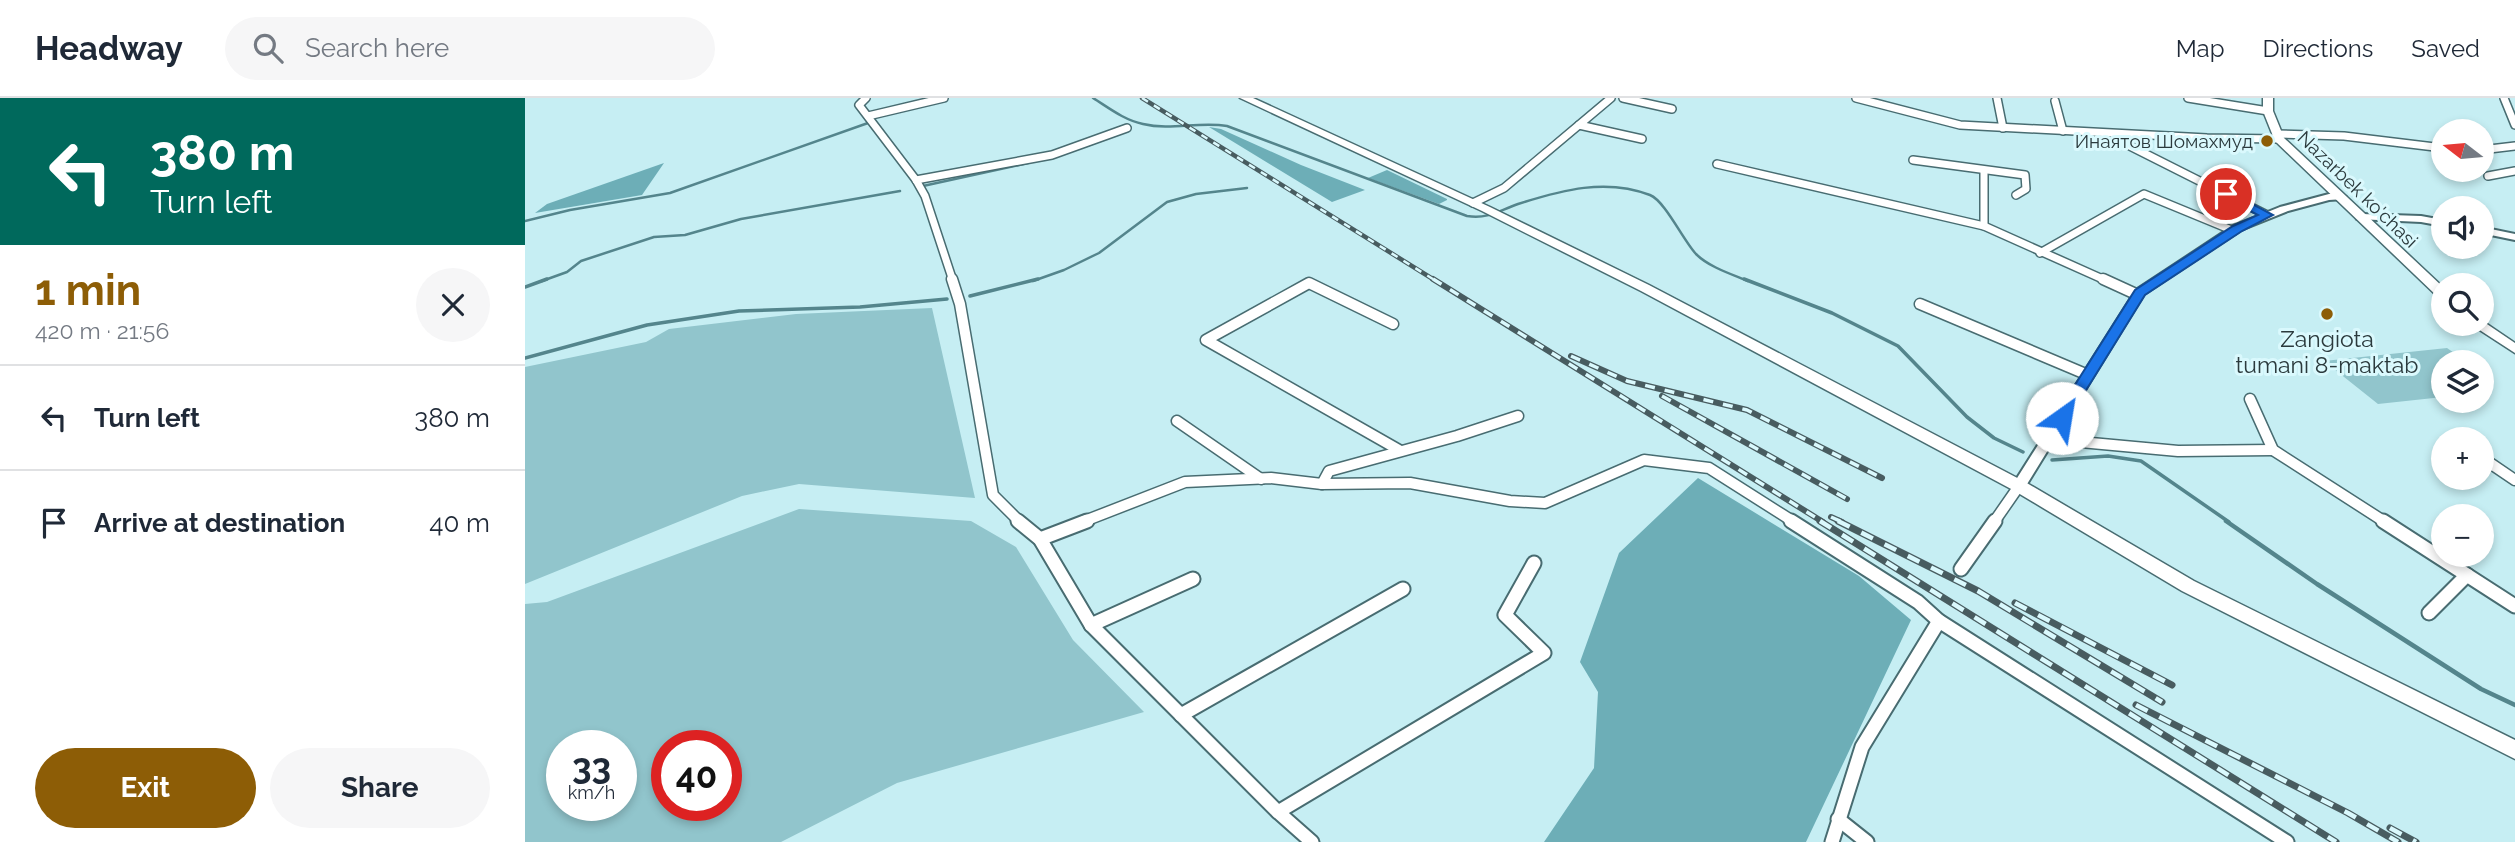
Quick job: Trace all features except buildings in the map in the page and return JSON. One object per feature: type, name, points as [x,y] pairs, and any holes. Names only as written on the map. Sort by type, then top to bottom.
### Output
[{"type":"main road","points":[[1245,98],[1486,209],[1653,292],[2019,485],[2187,586],[2515,750]]},
{"type":"main road","name":"Nazarbek ko'chasi","points":[[2268,104],[2277,136],[2431,283]]},
{"type":"main road","points":[[2494,334],[2515,349]]},
{"type":"street","points":[[866,98],[859,105],[925,195],[960,303],[993,495],[1009,513],[1039,538],[1091,625],[1278,812],[1312,842]]},
{"type":"street","points":[[868,116],[944,98]]},
{"type":"street","points":[[1473,203],[1504,188],[1611,98]]},
{"type":"street","points":[[1623,98],[1672,109]]},
{"type":"street","points":[[1997,98],[2003,128]]},
{"type":"street","points":[[2188,98],[2268,104]]},
{"type":"street","points":[[2504,98],[2515,125]]},
{"type":"street","points":[[1862,99],[1961,125],[2114,134],[2344,136],[2431,147]]},
{"type":"street","points":[[2055,101],[2063,131]]},
{"type":"street","points":[[2507,107],[2515,108]]},
{"type":"street","points":[[1579,125],[1642,139]]},
{"type":"street","points":[[916,180],[1052,155],[1127,128]]},
{"type":"street","points":[[2114,134],[2120,141],[2267,215]]},
{"type":"street","points":[[2494,148],[2515,146]]},
{"type":"street","points":[[1913,160],[2025,175],[2025,189],[2016,195]]},
{"type":"street","points":[[1717,164],[1984,226],[2138,295]]},
{"type":"street","points":[[1984,171],[1984,226]]},
{"type":"street","points":[[2494,175],[2515,171]]},
{"type":"street","points":[[2040,253],[2144,194],[2234,231]]},
{"type":"street","points":[[1961,569],[2019,485],[2138,295],[2234,231],[2267,215],[2329,197],[2341,197]]},
{"type":"street","points":[[2361,217],[2431,221]]},
{"type":"street","points":[[2494,233],[2515,237]]},
{"type":"street","points":[[1394,324],[1309,283],[1206,340],[1399,450]]},
{"type":"street","points":[[1920,304],[2088,376]]},
{"type":"street","points":[[2249,399],[2273,450],[2515,606]]},
{"type":"street","points":[[1322,484],[1329,471],[1457,436],[1518,416]]},
{"type":"street","points":[[1177,421],[1261,478]]},
{"type":"street","points":[[2048,439],[2178,452],[2273,450]]},
{"type":"street","points":[[1039,538],[1185,482],[1261,478],[1322,484],[1410,483],[1510,501],[1545,503],[1644,460],[1709,468],[1918,602],[1939,621],[2287,842]]},
{"type":"street","points":[[2494,466],[2515,480]]},
{"type":"street","points":[[1278,812],[1544,653],[1505,615],[1534,563]]},
{"type":"street","points":[[2429,613],[2467,575]]},
{"type":"street","points":[[1091,625],[1193,579]]},
{"type":"street","points":[[1181,715],[1403,589]]},
{"type":"street","points":[[1832,842],[1862,747],[1939,621]]},
{"type":"street","points":[[1838,819],[1867,842]]},
{"type":"shaded area","points":[[1209,127],[1221,129],[1365,190],[1332,202]]},
{"type":"shaded area","points":[[664,163],[642,195],[535,213],[547,204]]},
{"type":"shaded area","points":[[1387,170],[1447,200],[1439,204],[1368,178]]},
{"type":"shaded area","points":[[932,308],[975,498],[799,484],[742,496],[525,584],[525,367],[646,342],[669,329],[796,314]]},
{"type":"shaded area","points":[[2447,348],[2450,350],[2431,350],[2431,398],[2378,404],[2324,361]]},
{"type":"shaded area","points":[[1698,478],[1859,576],[1911,620],[1806,842],[1544,842],[1594,768],[1598,692],[1580,662],[1619,553]]},
{"type":"shaded area","points":[[799,509],[971,521],[1016,547],[1073,640],[1144,712],[897,783],[781,842],[525,842],[525,604],[547,602]]},
{"type":"waterway","points":[[1093,98],[1123,117],[1143,124],[1164,127],[1227,126],[1467,216],[1488,215],[1535,199],[1584,188],[1617,187],[1633,190],[1650,195],[1662,205],[1701,259],[1748,281]]},
{"type":"waterway","points":[[525,221],[570,210],[670,193],[868,123]]},
{"type":"waterway","points":[[1089,145],[1105,139]]},
{"type":"waterway","points":[[923,186],[1028,163]]},
{"type":"waterway","points":[[1033,281],[1099,253],[1167,202],[1196,194],[1247,188]]},
{"type":"waterway","points":[[542,281],[567,272],[581,261],[654,237],[685,235],[741,219],[900,191]]},
{"type":"waterway","points":[[525,287],[547,279]]},
{"type":"waterway","points":[[970,296],[1038,279]]},
{"type":"waterway","points":[[1744,279],[1832,313],[1898,346],[1967,417],[1994,438],[2023,452]]},
{"type":"waterway","points":[[525,358],[647,325],[739,311],[860,307],[947,299]]},
{"type":"waterway","points":[[2052,460],[2108,456],[2141,461],[2229,522]]},
{"type":"waterway","points":[[2226,521],[2317,584],[2481,689],[2515,705]]},
{"type":"railway","points":[[1142,98],[1436,281]]},
{"type":"railway","points":[[1433,279],[1823,522]]},
{"type":"railway","points":[[1571,356],[1627,381],[1747,410],[1882,478]]},
{"type":"railway","points":[[1662,396],[1847,499]]},
{"type":"railway","points":[[1831,517],[1842,522]]},
{"type":"railway","points":[[1820,521],[2336,842]]},
{"type":"railway","points":[[1838,521],[1978,591],[2162,702]]},
{"type":"railway","points":[[2015,603],[2172,685]]},
{"type":"railway","points":[[2136,705],[2348,813],[2398,842]]},
{"type":"railway","points":[[2390,828],[2416,842]]},
{"type":"place","name":"Инаятов Шомахмуд","points":[[2267,141]]},
{"type":"place","name":"Zangiota tumani 8-maktab","points":[[2327,314]]},
{"type":"route","points":[[2062,418],[2140,292],[2237,228],[2267,215],[2226,194]]}]
